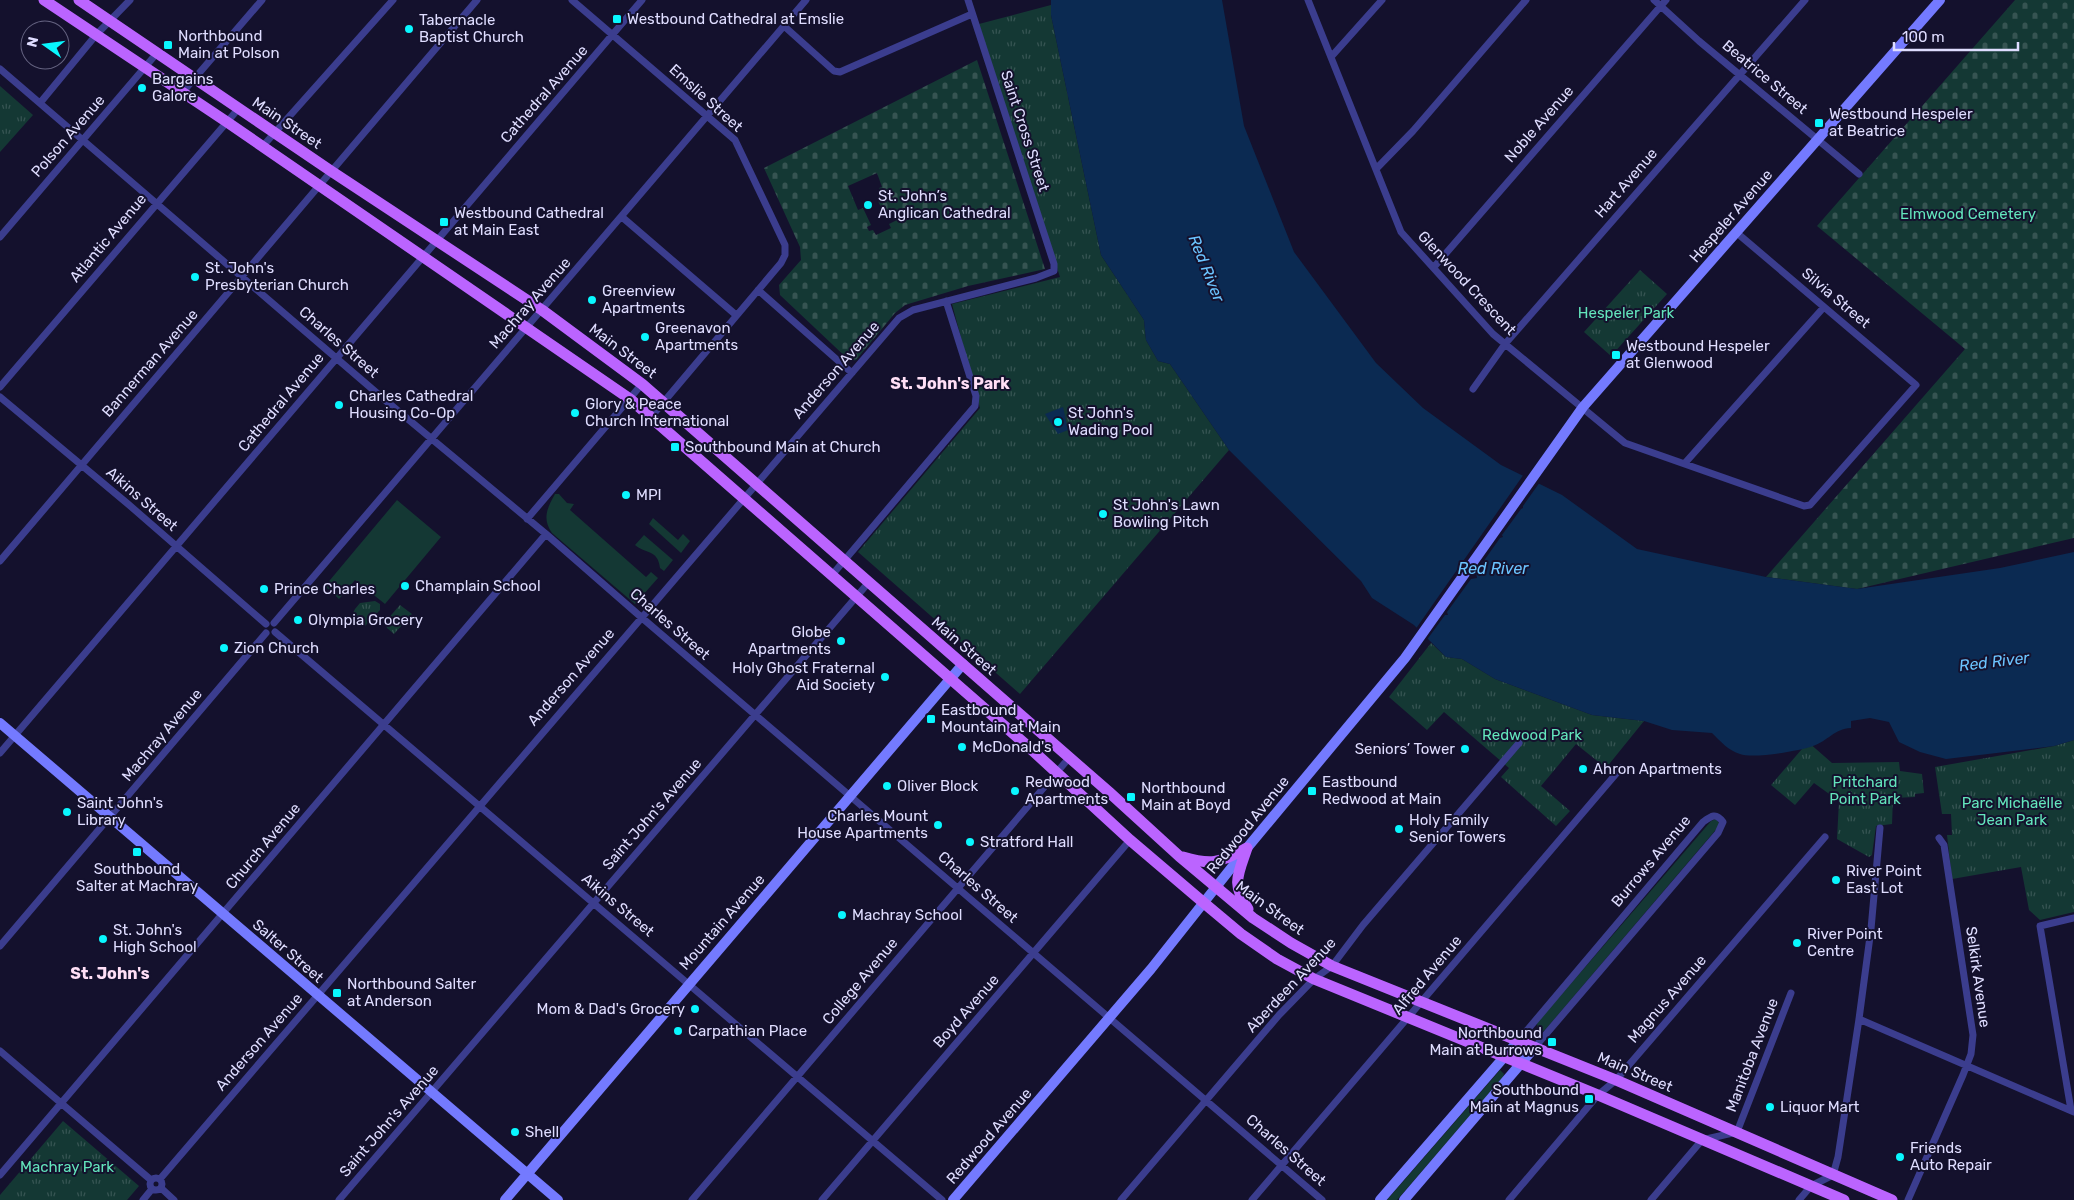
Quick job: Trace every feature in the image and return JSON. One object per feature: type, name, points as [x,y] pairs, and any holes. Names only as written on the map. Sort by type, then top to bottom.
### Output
[{"type":"main road","points":[[44,0],[320,185],[630,398],[1057,773],[1130,840],[1248,939],[1277,959],[1314,979],[1408,1019],[1598,1095],[1844,1200]]},
{"type":"main road","name":"Main Street","points":[[79,0],[274,133],[542,310],[642,384],[845,560],[1179,856],[1253,918],[1291,943],[1332,966],[1616,1080],[1892,1200]]},
{"type":"main road","name":"Hespeler Avenue","points":[[1548,455],[1583,408],[1940,0]]},
{"type":"main road","name":"Redwood Avenue","points":[[953,1200],[1110,1018],[1247,848],[1405,658],[1548,455]]},
{"type":"main road","name":"Mountain Avenue","points":[[505,1200],[963,664]]},
{"type":"main road","name":"Salter Street","points":[[0,723],[558,1200]]},
{"type":"main road","points":[[1179,856],[1211,863],[1225,859],[1247,848]]},
{"type":"main road","points":[[1247,848],[1238,876],[1237,888],[1253,918]]},
{"type":"main road","name":"Burrows Avenue","points":[[1380,1200],[1518,1041]]},
{"type":"main road","name":"Burrows Avenue","points":[[1404,1200],[1535,1047]]},
{"type":"street","points":[[40,102],[96,36],[130,0]]},
{"type":"street","points":[[182,93],[262,0]]},
{"type":"street","points":[[262,147],[394,0]]},
{"type":"street","name":"Bannerman Avenue","points":[[0,561],[477,0]]},
{"type":"street","name":"Emslie Street","points":[[572,0],[735,140],[785,245],[785,255],[781,263],[758,290]]},
{"type":"street","name":"Cathedral Avenue","points":[[0,753],[642,0]]},
{"type":"street","name":"Machray Avenue","points":[[274,623],[806,0]]},
{"type":"street","name":"Saint Cross Street","points":[[968,0],[1054,264],[1054,271]]},
{"type":"street","name":"Glenwood Crescent","points":[[1308,0],[1401,232],[1493,334],[1625,442],[1804,506],[1810,505]]},
{"type":"street","points":[[1331,57],[1382,0]]},
{"type":"street","points":[[1376,168],[1412,131],[1526,0]]},
{"type":"street","name":"Beatrice Street","points":[[1654,0],[1663,3],[1699,41],[1859,174]]},
{"type":"street","name":"Hart Avenue","points":[[1473,389],[1505,344],[1805,0]]},
{"type":"street","name":"Noble Avenue","points":[[1434,267],[1663,3]]},
{"type":"street","points":[[784,26],[834,71],[840,72],[972,14]]},
{"type":"street","name":"Polson Avenue","points":[[0,237],[157,53]]},
{"type":"street","name":"Charles Street","points":[[0,69],[241,277],[546,534],[1322,1200]]},
{"type":"street","name":"Atlantic Avenue","points":[[0,387],[238,108]]},
{"type":"street","points":[[622,217],[736,315]]},
{"type":"street","name":"Silvia Street","points":[[1737,232],[1916,384],[1810,505]]},
{"type":"street","name":"Anderson Avenue","points":[[160,1179],[898,318],[913,310],[1036,278],[1054,271]]},
{"type":"street","points":[[651,417],[758,290],[852,373]]},
{"type":"street","points":[[832,575],[975,406],[976,396],[946,301]]},
{"type":"street","points":[[1685,463],[1824,307]]},
{"type":"street","points":[[527,519],[642,384]]},
{"type":"street","name":"Aikins Street","points":[[0,397],[266,624]]},
{"type":"street","name":"Church Avenue","points":[[0,1175],[546,534]]},
{"type":"street","name":"Saint John's Avenue","points":[[339,1200],[869,582]]},
{"type":"street","points":[[269,622],[274,623],[277,628],[275,632],[266,633],[264,629],[266,624],[269,622]]},
{"type":"street","name":"Aikins Street","points":[[275,632],[942,1200]]},
{"type":"street","name":"Machray Avenue","points":[[0,946],[266,633]]},
{"type":"street","name":"Aberdeen Avenue","points":[[1121,1200],[1279,1015],[1314,979],[1332,966],[1363,925],[1519,743]]},
{"type":"street","name":"College Avenue","points":[[692,1200],[1069,758]]},
{"type":"street","name":"Alfred Avenue","points":[[1252,1200],[1621,768]]},
{"type":"street","name":"Burrows Avenue","points":[[1518,1041],[1703,822],[1711,816],[1716,815],[1720,818],[1723,822],[1718,833],[1535,1047]]},
{"type":"street","points":[[1799,1200],[1811,1186],[1833,1175],[1838,1157],[1871,929],[1880,828]]},
{"type":"street","name":"Magnus Avenue","points":[[1509,1200],[1598,1095],[1616,1080],[1825,837]]},
{"type":"street","name":"Selkirk Avenue","points":[[1908,1200],[1967,1065],[1973,1035],[1944,846],[1939,838]]},
{"type":"street","name":"Boyd Avenue","points":[[822,1200],[1130,840]]},
{"type":"street","points":[[2072,1111],[2040,926],[2074,918]]},
{"type":"street","name":"Manitoba Avenue","points":[[1702,1140],[1736,1132],[1791,993]]},
{"type":"street","points":[[1859,1019],[2072,1111]]},
{"type":"street","points":[[0,1051],[151,1180]]},
{"type":"street","points":[[1651,1200],[1702,1140]]},
{"type":"street","points":[[151,1180],[155,1178],[160,1179],[161,1188]]},
{"type":"street","points":[[151,1180],[150,1186],[152,1189]]},
{"type":"street","points":[[152,1189],[158,1190],[161,1188]]},
{"type":"street","points":[[161,1188],[174,1200]]},
{"type":"street","points":[[143,1200],[152,1189]]},
{"type":"green space","name":"Elmwood Cemetery","points":[[2015,0],[2074,0],[2074,538],[1857,589],[1766,577],[1965,349],[1817,226]]},
{"type":"green space","points":[[1051,5],[1051,15],[1101,255],[1144,320],[1146,340],[1158,361],[1170,364],[1229,450],[1020,694],[858,552],[980,408],[952,304],[1060,277],[979,24]]},
{"type":"green space","points":[[977,60],[1045,269],[968,286],[905,305],[895,313],[856,360],[850,361],[780,295],[779,285],[801,260],[800,247],[764,168]],"holes":[[[877,173],[882,187],[879,188],[884,198],[878,201],[886,217],[893,213],[897,220],[889,224],[891,228],[876,235],[873,230],[869,231],[867,227],[871,225],[863,208],[858,210],[848,186]]]},
{"type":"green space","points":[[0,86],[33,115],[0,152]]},
{"type":"green space","name":"Hespeler Park","points":[[1640,270],[1667,294],[1611,356],[1584,332]]},
{"type":"green space","points":[[555,494],[559,494],[567,503],[574,504],[570,510],[646,577],[651,572],[658,578],[635,604],[552,533],[546,518]]},
{"type":"green space","points":[[397,500],[441,537],[385,604],[355,580],[339,599],[325,586]]},
{"type":"green space","points":[[653,518],[678,540],[683,534],[690,541],[681,553],[649,524]]},
{"type":"green space","points":[[644,535],[673,560],[664,571],[660,568],[659,562],[654,555],[635,545]]},
{"type":"green space","points":[[375,601],[380,604],[380,610],[365,626],[352,615],[360,603]]},
{"type":"green space","points":[[400,605],[412,614],[394,634],[387,628],[385,622]]},
{"type":"green space","name":"Redwood Park","points":[[1431,643],[1446,657],[1462,659],[1495,679],[1592,715],[1644,721],[1606,768],[1576,744],[1541,786],[1570,811],[1556,826],[1501,777],[1509,768],[1444,712],[1427,730],[1389,697]]},
{"type":"green space","name":"Parc Michaëlle Jean Park","points":[[2074,740],[2074,912],[2040,920],[2029,910],[2021,867],[1952,879],[1947,835],[1952,835],[1951,814],[1942,814],[1935,767],[2054,746]]},
{"type":"green space","name":"Pritchard Point Park","points":[[1808,742],[1832,763],[1899,762],[1900,771],[1922,774],[1924,793],[1915,794],[1915,797],[1893,798],[1892,824],[1876,826],[1872,855],[1869,857],[1837,839],[1839,801],[1814,783],[1795,805],[1771,785]]},
{"type":"green space","points":[[1716,819],[1720,824],[1719,826],[1545,1030],[1542,1032],[1538,1030],[1537,1023],[1711,821]]},
{"type":"green space","points":[[1500,1070],[1504,1074],[1503,1077],[1397,1200],[1387,1200]]},
{"type":"green space","name":"Machray Park","points":[[63,1121],[139,1186],[127,1200],[0,1200],[0,1195]]},
{"type":"water","name":"Red River","points":[[1051,0],[1222,0],[1244,126],[1294,252],[1376,363],[1423,408],[1501,465],[1562,495],[1637,549],[1766,577],[1857,589],[2000,568],[2074,552],[2074,740],[2054,746],[1946,759],[1920,752],[1899,742],[1889,722],[1870,718],[1851,721],[1851,728],[1835,733],[1813,746],[1776,754],[1746,755],[1732,751],[1712,733],[1672,730],[1644,721],[1592,715],[1495,679],[1462,659],[1446,657],[1414,625],[1372,598],[1361,581],[1229,450],[1170,364],[1158,361],[1146,340],[1144,320],[1101,255],[1051,15]]},
{"type":"water","name":"St John's Wading Pool","points":[[1063,407],[1068,430],[1058,434],[1045,414]]},
{"type":"pier","points":[[1524,474],[1540,482],[1502,535],[1503,537],[1500,538],[1476,572],[1477,578],[1471,579],[1447,612],[1448,615],[1445,615],[1426,641],[1415,630]]},
{"type":"place","name":"Westbound Cathedral at Emslie","points":[[617,19]]},
{"type":"place","name":"Tabernacle Baptist Church","points":[[409,29]]},
{"type":"place","name":"Northbound Main at Polson","points":[[168,45]]},
{"type":"place","name":"Bargains Galore","points":[[142,88]]},
{"type":"place","name":"Westbound Hespeler at Beatrice","points":[[1819,123]]},
{"type":"place","name":"St. John’s Anglican Cathedral","points":[[868,205]]},
{"type":"place","name":"Westbound Cathedral at Main East","points":[[444,222]]},
{"type":"place","name":"St. John's Presbyterian Church","points":[[195,277]]},
{"type":"place","name":"Greenview Apartments","points":[[592,300]]},
{"type":"place","name":"Greenavon Apartments","points":[[645,337]]},
{"type":"place","name":"Westbound Hespeler at Glenwood","points":[[1616,355]]},
{"type":"place","name":"Charles Cathedral Housing Co-Op","points":[[339,405]]},
{"type":"place","name":"Glory & Peace Church International","points":[[575,413]]},
{"type":"place","name":"St John's Wading Pool","points":[[1058,422]]},
{"type":"place","name":"Southbound Main at Church","points":[[675,447]]},
{"type":"place","name":"MPI","points":[[626,495]]},
{"type":"place","name":"St John's Lawn Bowling Pitch","points":[[1103,514]]},
{"type":"place","name":"Champlain School","points":[[405,586]]},
{"type":"place","name":"Prince Charles","points":[[264,589]]},
{"type":"place","name":"Olympia Grocery","points":[[298,620]]},
{"type":"place","name":"Globe Apartments","points":[[841,641]]},
{"type":"place","name":"Zion Church","points":[[224,648]]},
{"type":"place","name":"Holy Ghost Fraternal Aid Society","points":[[885,677]]},
{"type":"place","name":"Eastbound Mountain at Main","points":[[931,719]]},
{"type":"place","name":"McDonald's","points":[[962,747]]},
{"type":"place","name":"Seniors’ Tower","points":[[1465,749]]},
{"type":"place","name":"Ahron Apartments","points":[[1583,769]]},
{"type":"place","name":"Oliver Block","points":[[887,786]]},
{"type":"place","name":"Redwood Apartments","points":[[1015,791]]},
{"type":"place","name":"Eastbound Redwood at Main","points":[[1312,791]]},
{"type":"place","name":"Northbound Main at Boyd","points":[[1131,797]]},
{"type":"place","name":"Saint John's Library","points":[[67,812]]},
{"type":"place","name":"Charles Mount House Apartments","points":[[938,825]]},
{"type":"place","name":"Holy Family Senior Towers","points":[[1399,829]]},
{"type":"place","name":"Stratford Hall","points":[[970,842]]},
{"type":"place","name":"Southbound Salter at Machray","points":[[137,852]]},
{"type":"place","name":"River Point East Lot","points":[[1836,880]]},
{"type":"place","name":"Machray School","points":[[842,915]]},
{"type":"place","name":"St. John's High School","points":[[103,939]]},
{"type":"place","name":"River Point Centre","points":[[1797,943]]},
{"type":"place","name":"Northbound Salter at Anderson","points":[[337,993]]},
{"type":"place","name":"Mom & Dad's Grocery","points":[[695,1009]]},
{"type":"place","name":"Carpathian Place","points":[[678,1031]]},
{"type":"place","name":"Northbound Main at Burrows","points":[[1552,1042]]},
{"type":"place","name":"Southbound Main at Magnus","points":[[1589,1099]]},
{"type":"place","name":"Liquor Mart","points":[[1770,1107]]},
{"type":"place","name":"Shell","points":[[515,1132]]},
{"type":"place","name":"Friends Auto Repair","points":[[1900,1157]]},
{"type":"district","name":"St. John's Park","points":[[950,383]]},
{"type":"district","name":"St. John's","points":[[110,973]]}]
